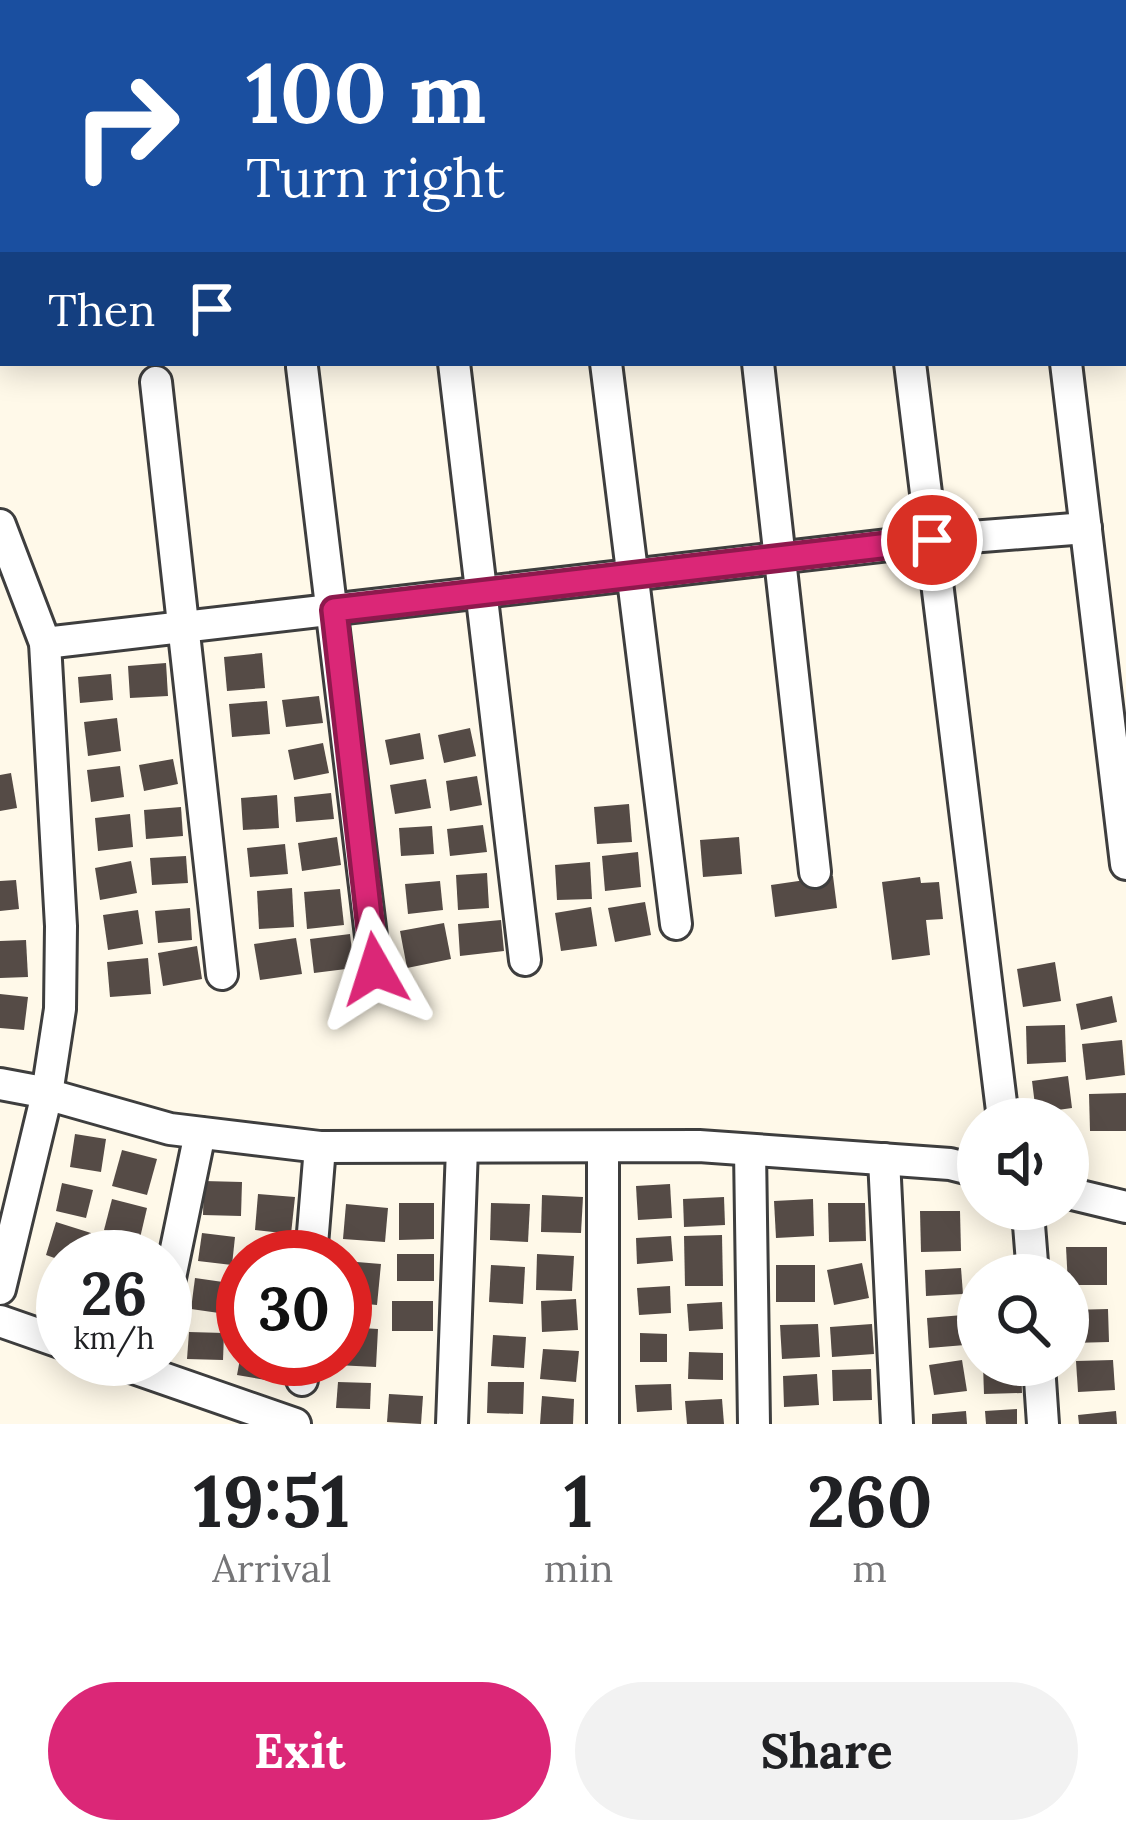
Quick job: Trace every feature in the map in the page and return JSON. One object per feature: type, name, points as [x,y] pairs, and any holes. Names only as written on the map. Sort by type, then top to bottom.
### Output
[{"type":"street","points":[[454,366],[525,960]]},
{"type":"street","points":[[606,366],[676,924]]},
{"type":"street","points":[[758,366],[815,872]]},
{"type":"street","points":[[910,366],[1000,1098]]},
{"type":"street","points":[[1066,366],[1126,864]]},
{"type":"street","points":[[302,367],[375,969]]},
{"type":"street","points":[[156,382],[222,974]]},
{"type":"street","points":[[0,525],[45,644],[61,926],[60,1009],[47,1094],[0,1289]]},
{"type":"street","points":[[45,644],[932,540],[1086,528]]},
{"type":"street","points":[[0,1084],[170,1129],[320,1147],[750,1150],[957,1166]]},
{"type":"street","points":[[180,1230],[200,1132]]},
{"type":"street","points":[[313,1230],[320,1147]]},
{"type":"street","points":[[603,1147],[603,1424]]},
{"type":"street","points":[[452,1424],[461,1148]]},
{"type":"street","points":[[750,1150],[754,1424]]},
{"type":"street","points":[[884,1160],[897,1424]]},
{"type":"street","points":[[1089,1198],[1126,1207]]},
{"type":"street","points":[[0,1322],[36,1334]]},
{"type":"street","points":[[186,1386],[295,1424]]},
{"type":"street","points":[[1040,1386],[1043,1424]]},
{"type":"building","points":[[262,653],[265,688],[227,691],[224,657]]},
{"type":"building","points":[[166,663],[168,696],[130,698],[128,666]]},
{"type":"building","points":[[111,674],[113,700],[80,703],[78,677]]},
{"type":"building","points":[[319,696],[323,723],[286,727],[282,700]]},
{"type":"building","points":[[267,701],[270,734],[232,737],[229,704]]},
{"type":"building","points":[[117,718],[121,751],[88,756],[84,722]]},
{"type":"building","points":[[470,728],[476,756],[444,763],[438,735]]},
{"type":"building","points":[[420,733],[424,759],[390,765],[385,740]]},
{"type":"building","points":[[323,743],[329,773],[294,780],[288,750]]},
{"type":"building","points":[[173,759],[178,784],[144,791],[139,765]]},
{"type":"building","points":[[120,766],[124,797],[91,802],[87,770]]},
{"type":"building","points":[[11,773],[17,808],[0,811],[0,775]]},
{"type":"building","points":[[477,776],[482,805],[450,811],[446,781]]},
{"type":"building","points":[[426,779],[431,808],[395,814],[390,785]]},
{"type":"building","points":[[331,793],[334,819],[296,822],[294,797]]},
{"type":"building","points":[[277,795],[279,828],[243,830],[241,798]]},
{"type":"building","points":[[629,804],[632,842],[597,844],[594,807]]},
{"type":"building","points":[[181,807],[183,836],[146,839],[144,810]]},
{"type":"building","points":[[130,814],[133,847],[98,851],[95,818]]},
{"type":"building","points":[[483,825],[487,852],[450,856],[447,829]]},
{"type":"building","points":[[432,826],[434,854],[401,856],[399,828]]},
{"type":"building","points":[[337,837],[341,865],[302,871],[298,843]]},
{"type":"building","points":[[739,837],[742,874],[703,877],[700,840]]},
{"type":"building","points":[[285,844],[288,874],[250,877],[247,848]]},
{"type":"building","points":[[638,852],[641,887],[605,891],[602,856]]},
{"type":"building","points":[[186,856],[188,883],[152,885],[150,858]]},
{"type":"building","points":[[131,861],[137,893],[100,900],[95,868]]},
{"type":"building","points":[[590,862],[592,899],[557,900],[555,865]]},
{"type":"building","points":[[487,873],[489,908],[458,910],[456,875]]},
{"type":"building","points":[[833,876],[837,908],[775,917],[771,885]]},
{"type":"building","points":[[920,877],[921,883],[939,882],[943,919],[926,920],[930,955],[892,960],[882,882]]},
{"type":"building","points":[[16,880],[19,909],[0,911],[0,881]]},
{"type":"building","points":[[440,881],[443,910],[408,914],[405,884]]},
{"type":"building","points":[[292,888],[294,927],[259,929],[257,891]]},
{"type":"building","points":[[340,889],[344,925],[307,929],[304,892]]},
{"type":"building","points":[[645,902],[651,935],[615,942],[608,908]]},
{"type":"building","points":[[591,907],[597,946],[561,951],[555,913]]},
{"type":"building","points":[[190,908],[192,940],[158,943],[155,911]]},
{"type":"building","points":[[138,910],[143,944],[108,950],[103,915]]},
{"type":"building","points":[[501,920],[504,951],[460,956],[458,924]]},
{"type":"building","points":[[444,923],[451,959],[407,968],[400,931]]},
{"type":"building","points":[[350,934],[354,968],[314,973],[310,939]]},
{"type":"building","points":[[296,938],[302,974],[260,980],[254,944]]},
{"type":"building","points":[[26,940],[28,977],[0,978],[0,941]]},
{"type":"building","points":[[197,946],[202,979],[163,986],[158,953]]},
{"type":"building","points":[[148,958],[151,994],[110,997],[107,962]]},
{"type":"building","points":[[1055,962],[1061,1001],[1023,1007],[1017,969]]},
{"type":"building","points":[[0,994],[28,997],[24,1030],[0,1028]]},
{"type":"building","points":[[1112,996],[1117,1022],[1081,1030],[1076,1004]]},
{"type":"building","points":[[1065,1025],[1066,1062],[1027,1064],[1026,1026]]},
{"type":"building","points":[[1122,1040],[1125,1075],[1086,1080],[1082,1044]]},
{"type":"building","points":[[1068,1076],[1071,1098],[1034,1098],[1032,1081]]},
{"type":"building","points":[[1126,1093],[1126,1131],[1090,1131],[1089,1094]]},
{"type":"building","points":[[75,1134],[106,1139],[101,1172],[70,1167]]},
{"type":"building","points":[[122,1150],[157,1159],[147,1195],[112,1186]]},
{"type":"building","points":[[204,1181],[242,1182],[241,1216],[203,1215]]},
{"type":"building","points":[[62,1183],[93,1190],[86,1218],[56,1211]]},
{"type":"building","points":[[670,1184],[672,1218],[638,1220],[636,1186]]},
{"type":"building","points":[[258,1194],[295,1197],[291,1230],[255,1230]]},
{"type":"building","points":[[542,1195],[583,1197],[581,1233],[541,1232]]},
{"type":"building","points":[[724,1197],[725,1225],[684,1227],[683,1199]]},
{"type":"building","points":[[112,1199],[147,1208],[142,1230],[104,1230]]},
{"type":"building","points":[[813,1199],[814,1236],[776,1238],[774,1201]]},
{"type":"building","points":[[399,1203],[434,1203],[434,1239],[399,1240]]},
{"type":"building","points":[[491,1203],[530,1204],[528,1242],[490,1240]]},
{"type":"building","points":[[828,1203],[865,1203],[866,1241],[829,1242]]},
{"type":"building","points":[[346,1204],[388,1208],[385,1242],[372,1241],[372,1230],[344,1230]]},
{"type":"building","points":[[920,1211],[957,1211],[961,1251],[921,1252]]},
{"type":"building","points":[[56,1222],[81,1230],[54,1230]]},
{"type":"building","points":[[202,1233],[216,1235],[216,1263],[198,1261]]},
{"type":"building","points":[[722,1235],[723,1286],[685,1286],[684,1236]]},
{"type":"building","points":[[671,1236],[673,1261],[637,1264],[636,1238]]},
{"type":"building","points":[[1066,1247],[1107,1247],[1107,1285],[1089,1285],[1089,1254],[1066,1254]]},
{"type":"building","points":[[397,1254],[434,1254],[434,1281],[397,1281]]},
{"type":"building","points":[[537,1254],[574,1256],[572,1291],[536,1290]]},
{"type":"building","points":[[372,1263],[381,1264],[377,1305],[372,1305]]},
{"type":"building","points":[[862,1263],[869,1298],[834,1305],[827,1270]]},
{"type":"building","points":[[491,1265],[525,1267],[523,1304],[489,1302]]},
{"type":"building","points":[[776,1265],[815,1265],[815,1302],[776,1302]]},
{"type":"building","points":[[957,1268],[957,1294],[926,1296],[925,1270]]},
{"type":"building","points":[[195,1278],[216,1281],[216,1313],[192,1309]]},
{"type":"building","points":[[670,1286],[671,1313],[639,1315],[637,1288]]},
{"type":"building","points":[[576,1299],[578,1330],[542,1332],[541,1301]]},
{"type":"building","points":[[392,1301],[433,1301],[433,1331],[392,1331]]},
{"type":"building","points":[[722,1302],[723,1329],[689,1331],[687,1304]]},
{"type":"building","points":[[1108,1309],[1109,1342],[1089,1343],[1089,1310]]},
{"type":"building","points":[[957,1316],[957,1346],[929,1348],[927,1318]]},
{"type":"building","points":[[818,1324],[820,1357],[782,1359],[780,1325]]},
{"type":"building","points":[[872,1324],[874,1354],[832,1357],[830,1327]]},
{"type":"building","points":[[372,1329],[378,1329],[376,1367],[372,1367]]},
{"type":"building","points":[[192,1332],[216,1333],[216,1360],[192,1359]]},
{"type":"building","points":[[640,1333],[667,1334],[667,1362],[640,1362]]},
{"type":"building","points":[[493,1335],[526,1337],[524,1368],[491,1366]]},
{"type":"building","points":[[543,1349],[579,1351],[576,1382],[540,1379]]},
{"type":"building","points":[[689,1352],[723,1353],[723,1380],[688,1379]]},
{"type":"building","points":[[1113,1360],[1115,1390],[1078,1392],[1078,1386],[1089,1386],[1089,1361]]},
{"type":"building","points":[[957,1361],[957,1386],[966,1386],[967,1391],[934,1395],[929,1365]]},
{"type":"building","points":[[871,1369],[872,1400],[833,1401],[832,1370]]},
{"type":"building","points":[[817,1374],[819,1405],[784,1407],[783,1376]]},
{"type":"building","points":[[488,1382],[524,1382],[523,1414],[487,1413]]},
{"type":"building","points":[[671,1384],[672,1410],[637,1412],[635,1385]]},
{"type":"building","points":[[338,1386],[371,1386],[370,1409],[336,1408]]},
{"type":"building","points":[[984,1386],[1022,1386],[1022,1393],[984,1394]]},
{"type":"building","points":[[389,1394],[423,1396],[421,1424],[387,1422]]},
{"type":"building","points":[[542,1396],[574,1399],[573,1424],[540,1424]]},
{"type":"building","points":[[722,1399],[724,1424],[687,1424],[685,1401]]},
{"type":"building","points":[[1017,1409],[1017,1424],[986,1424],[985,1411]]},
{"type":"building","points":[[966,1411],[967,1424],[932,1424],[932,1414]]},
{"type":"building","points":[[1116,1411],[1117,1424],[1079,1424],[1078,1415]]},
{"type":"route","points":[[375,969],[334,610],[932,540]]}]
